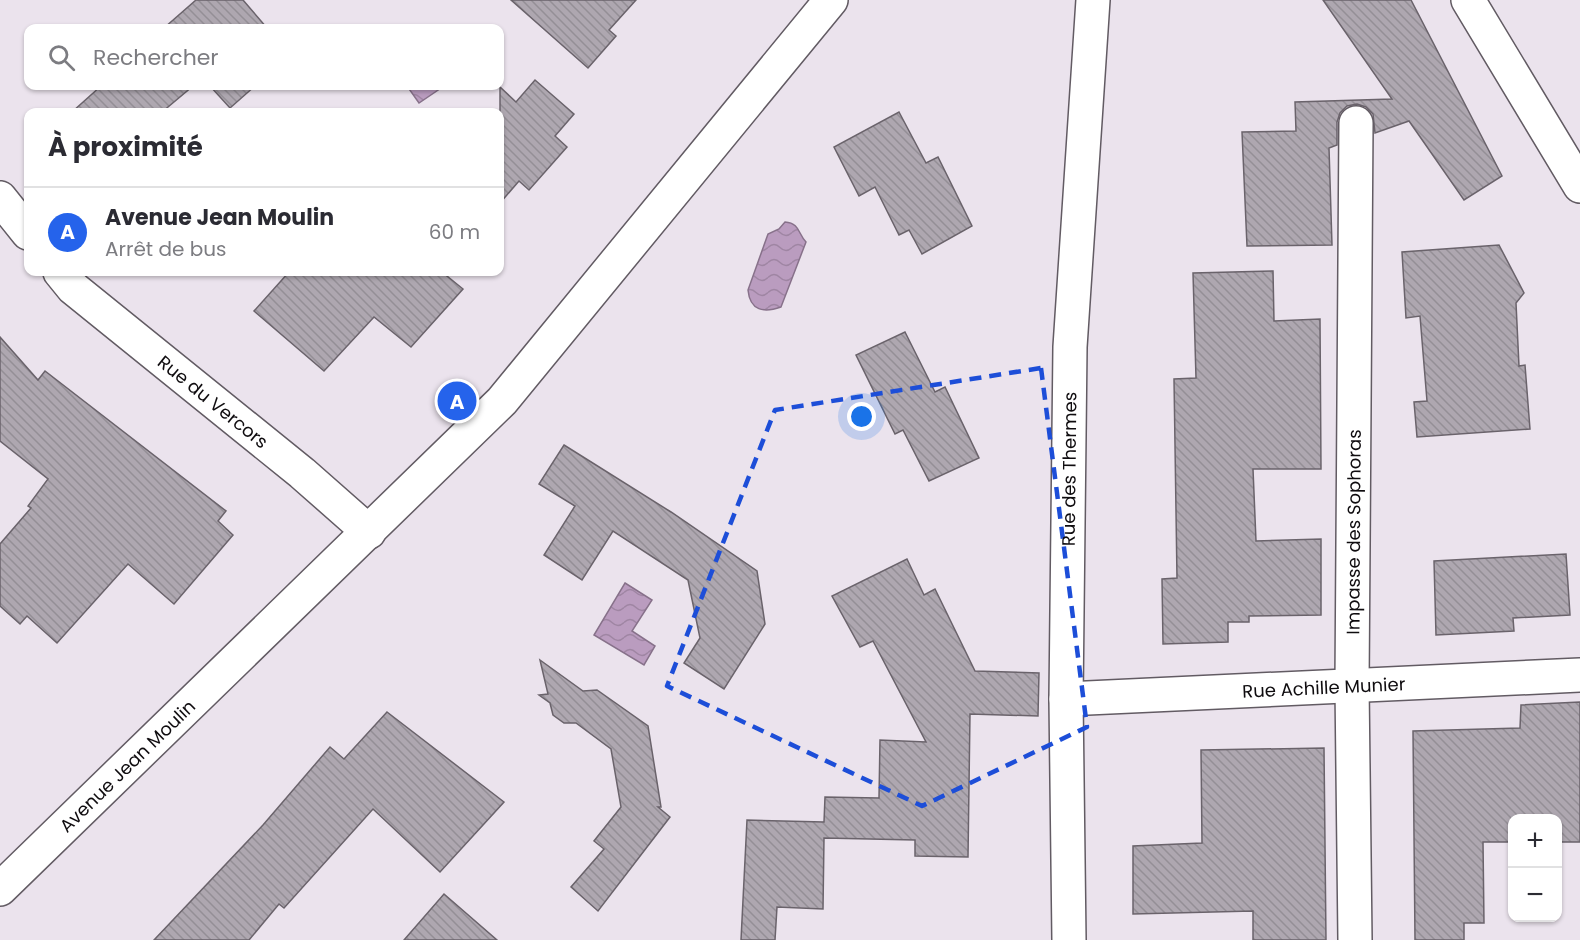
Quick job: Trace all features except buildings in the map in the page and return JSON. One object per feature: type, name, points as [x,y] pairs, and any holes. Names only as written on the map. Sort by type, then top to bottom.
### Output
[{"type":"street","name":"Avenue Jean Moulin","points":[[0,889],[502,401],[831,0]]},
{"type":"street","name":"Rue des Thermes","points":[[1069,940],[1066,699],[1070,347],[1093,0]]},
{"type":"street","points":[[1468,0],[1580,186]]},
{"type":"street","name":"Impasse des Sophoras","points":[[1355,940],[1352,685],[1356,123]]},
{"type":"street","points":[[0,198],[24,228]]},
{"type":"street","name":"Rue du Vercors","points":[[63,276],[73,288],[302,473],[369,532]]},
{"type":"street","name":"Rue Achille Munier","points":[[1066,699],[1580,675]]},
{"type":"highlighted area","points":[[1041,368],[1087,727],[922,806],[667,686],[775,410]]},
{"type":"water","points":[[410,90],[438,90],[419,103]]},
{"type":"water","points":[[785,222],[793,224],[806,242],[781,307],[769,310],[759,309],[749,297],[748,290],[768,234],[779,229]]},
{"type":"water","points":[[625,583],[652,600],[632,631],[655,646],[644,665],[594,635]]},
{"type":"place","name":"Avenue Jean Moulin","points":[[457,401]]}]
